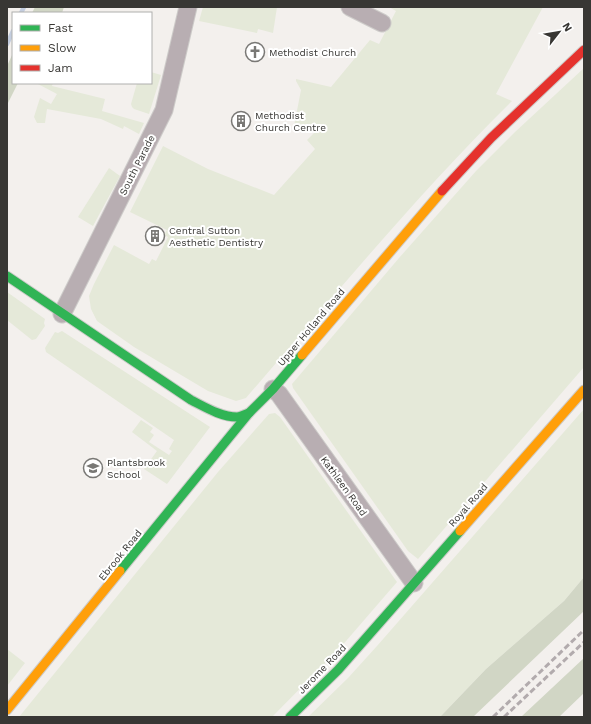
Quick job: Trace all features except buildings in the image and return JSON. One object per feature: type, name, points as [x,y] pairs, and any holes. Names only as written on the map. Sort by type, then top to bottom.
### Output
[{"type":"street","name":"South Parade","points":[[62,314],[164,110],[188,7]]},
{"type":"street","points":[[350,7],[382,23]]},
{"type":"street","name":"Upper Holland Road","points":[[249,413],[273,389],[454,177],[491,138],[584,50]]},
{"type":"street","points":[[7,276],[192,400],[209,409],[230,416],[238,417],[249,413]]},
{"type":"street","name":"Kathleen Road","points":[[273,389],[279,394],[414,583]]},
{"type":"street","name":"Royal Road","points":[[368,636],[584,390]]},
{"type":"street","name":"Ebrook Road","points":[[7,710],[249,413]]},
{"type":"street","name":"Jerome Road","points":[[290,717],[338,670],[368,636]]},
{"type":"green space","points":[[35,7],[64,7],[62,12],[32,12]]},
{"type":"green space","points":[[203,7],[277,7],[273,33],[258,29],[257,33],[199,21]]},
{"type":"green space","points":[[389,7],[543,7],[496,94],[512,101],[409,210],[343,284],[246,398],[236,401],[208,391],[134,347],[97,321],[91,309],[89,296],[114,245],[149,264],[152,259],[156,261],[168,237],[164,235],[167,230],[130,212],[163,146],[208,169],[274,195],[315,149],[307,140],[316,131],[294,126],[301,90],[296,79],[331,87],[370,40],[379,44],[396,11]]},
{"type":"green space","points":[[12,55],[12,84],[18,84],[7,105],[7,66]]},
{"type":"green space","points":[[584,68],[584,367],[418,559],[408,551],[293,388],[292,384],[399,258],[476,171],[515,132]]},
{"type":"green space","points":[[152,72],[161,75],[149,114],[134,109],[131,104],[137,84],[152,84]]},
{"type":"green space","points":[[38,84],[53,84],[52,86],[105,99],[102,111],[144,123],[139,134],[124,126],[123,129],[101,119],[47,109],[45,123],[37,123],[34,117],[40,98],[51,104],[57,94]]},
{"type":"green space","points":[[109,168],[120,176],[93,226],[78,217]]},
{"type":"green space","points":[[7,292],[45,319],[45,326],[36,339],[32,340],[7,320]]},
{"type":"green space","points":[[62,331],[210,427],[167,484],[144,469],[157,451],[132,432],[141,420],[153,428],[150,432],[154,435],[149,442],[169,455],[172,451],[169,449],[174,440],[46,352],[45,348],[55,332],[58,333]]},
{"type":"green space","points":[[584,409],[584,577],[564,601],[486,669],[440,717],[308,717],[348,678],[377,646]]},
{"type":"green space","points":[[275,413],[280,417],[397,582],[340,648],[272,717],[19,717],[218,472],[269,414]]},
{"type":"green space","points":[[584,577],[584,611],[473,717],[440,717],[486,669],[564,601]]},
{"type":"green space","points":[[7,649],[25,663],[7,686]]},
{"type":"green space","points":[[584,658],[584,693],[559,717],[521,717]]},
{"type":"waterway","points":[[22,12],[24,7]]},
{"type":"waterway","points":[[7,44],[12,33]]},
{"type":"railway","points":[[493,717],[584,630]]},
{"type":"railway","points":[[504,717],[584,642]]},
{"type":"traffic: fast","points":[[7,276],[191,400],[213,411],[231,417],[238,417],[249,413]]},
{"type":"traffic: fast","points":[[120,571],[249,413],[273,389],[302,355]]},
{"type":"traffic: fast","points":[[290,717],[338,670],[460,531]]},
{"type":"traffic: slow","points":[[302,355],[442,191]]},
{"type":"traffic: slow","points":[[460,531],[584,390]]},
{"type":"traffic: slow","points":[[7,710],[120,571]]},
{"type":"traffic: jam","points":[[442,191],[491,138],[584,50]]},
{"type":"place","name":"Methodist Church","points":[[255,52]]},
{"type":"place","name":"Methodist Church Centre","points":[[241,121]]},
{"type":"place","name":"Central Sutton Aesthetic Dentistry","points":[[155,236]]},
{"type":"place","name":"Plantsbrook School","points":[[93,468]]}]
